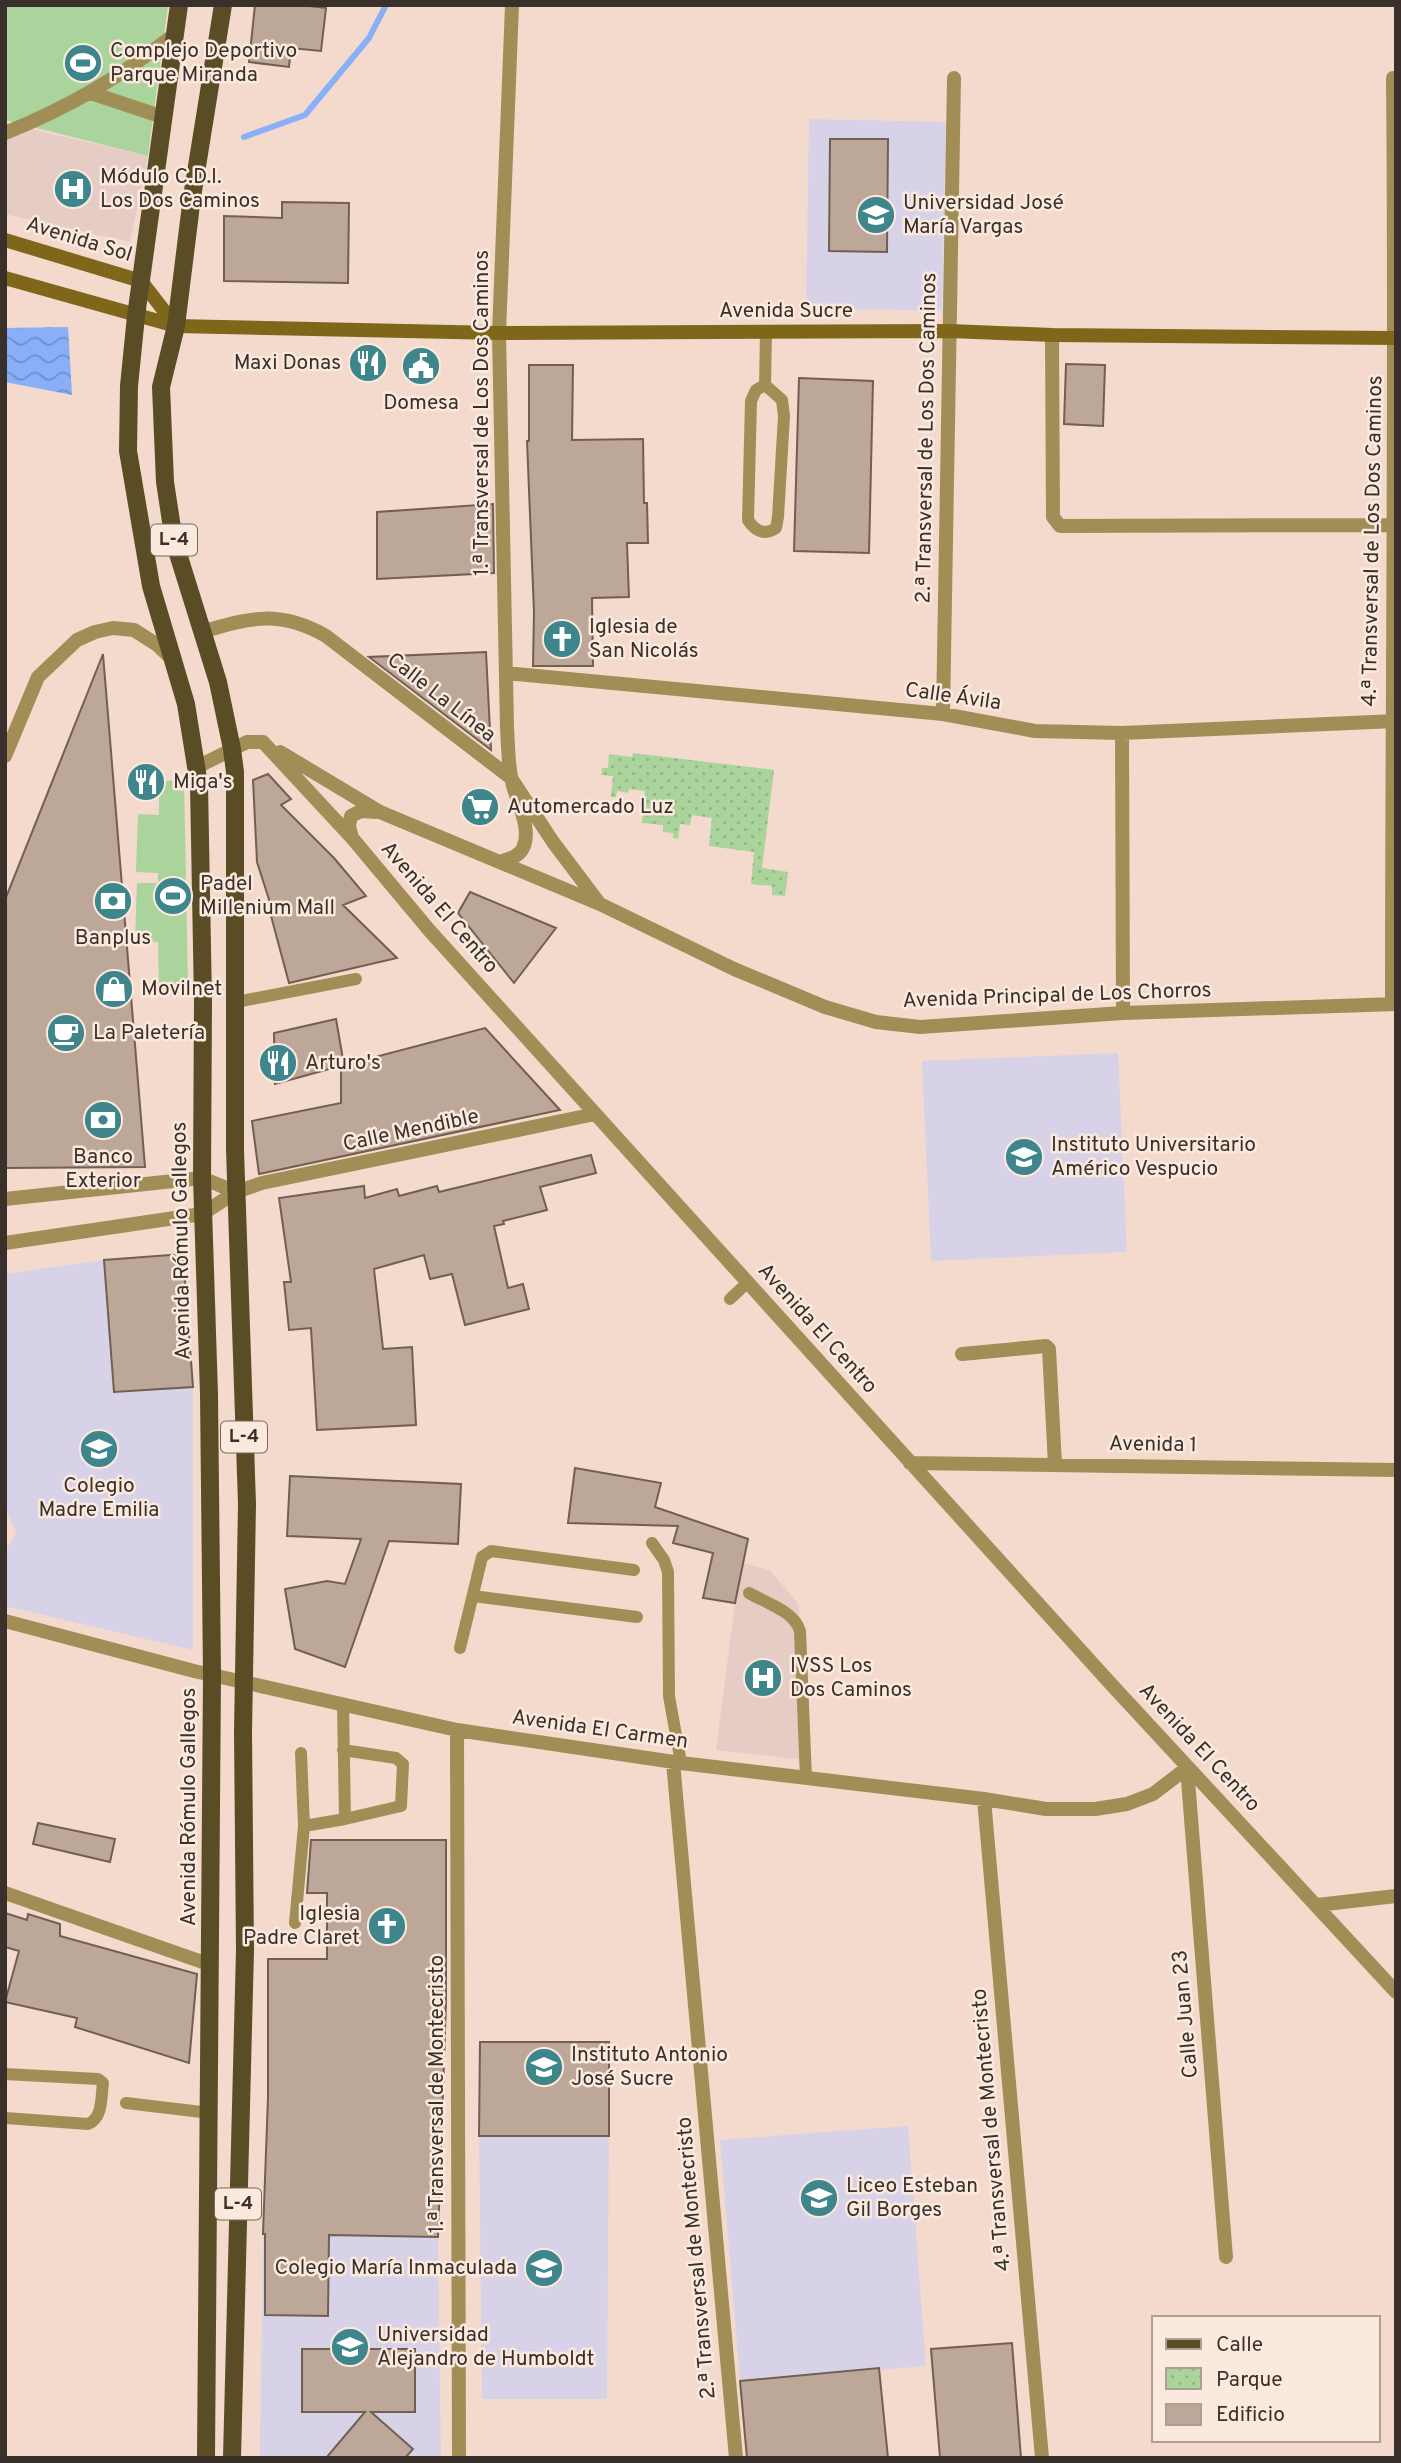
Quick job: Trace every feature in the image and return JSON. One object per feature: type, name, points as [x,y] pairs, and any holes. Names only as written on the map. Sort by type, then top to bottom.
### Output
[{"type":"main road","name":"L-4","points":[[174,34],[179,5]]},
{"type":"main road","name":"L-4","points":[[223,5],[192,197],[176,326],[161,387],[165,482],[174,541],[218,682],[232,749],[235,785],[236,1192],[247,1504],[243,1732],[245,1950],[232,2458]]},
{"type":"main road","name":"Avenida Rómulo Gallegos","points":[[174,34],[136,316],[129,386],[128,451],[144,554],[159,616],[186,704],[197,767],[201,838],[202,1214],[209,1394],[212,1675],[206,2458]]},
{"type":"main road","name":"Avenida Sol","points":[[5,240],[141,281]]},
{"type":"main road","points":[[5,278],[136,316]]},
{"type":"main road","points":[[141,281],[176,326]]},
{"type":"main road","name":"Avenida Sucre","points":[[136,316],[176,326],[499,333],[950,331],[1052,335],[1396,338]]},
{"type":"street","name":"1.ª Transversal de Los Dos Caminos","points":[[511,778],[506,673],[499,333],[512,5]]},
{"type":"street","points":[[5,133],[91,93],[174,34]]},
{"type":"street","name":"2.ª Transversal de Los Dos Caminos","points":[[943,714],[954,78]]},
{"type":"street","name":"4.ª Transversal de Los Dos Caminos","points":[[1393,78],[1396,338],[1393,525],[1394,1004]]},
{"type":"street","points":[[91,93],[163,117]]},
{"type":"street","points":[[1052,335],[1053,517],[1059,526],[1393,525]]},
{"type":"street","name":"Calle La Línea","points":[[202,632],[265,618],[304,624],[326,636],[511,778],[553,842],[600,904]]},
{"type":"street","points":[[5,756],[38,677],[77,640],[113,628],[134,629],[174,661]]},
{"type":"street","name":"Calle Ávila","points":[[506,673],[943,714],[1035,731],[1122,733],[1394,722]]},
{"type":"street","points":[[1122,733],[1123,1013]]},
{"type":"street","points":[[197,767],[247,742],[264,742]]},
{"type":"street","name":"Avenida Principal de Los Chorros","points":[[264,742],[380,812],[600,904],[734,969],[825,1007],[876,1022],[920,1027],[1123,1013],[1394,1004]]},
{"type":"street","name":"Avenida El Centro","points":[[264,742],[353,839],[429,930],[910,1463],[1187,1768],[1396,1992]]},
{"type":"street","points":[[500,862],[523,850],[526,839],[525,825],[511,778]]},
{"type":"street","points":[[323,807],[325,792],[335,785]]},
{"type":"street","points":[[353,839],[349,826],[351,816],[361,811],[380,812]]},
{"type":"street","name":"Calle Mendible","points":[[202,1214],[236,1192],[262,1183],[595,1114]]},
{"type":"street","points":[[5,1199],[202,1178],[236,1192]]},
{"type":"street","points":[[5,1243],[202,1214]]},
{"type":"street","points":[[962,1354],[1046,1346],[1049,1349],[1055,1465]]},
{"type":"street","name":"Avenida 1","points":[[910,1463],[1396,1469]]},
{"type":"street","name":"Avenida El Carmen","points":[[5,1621],[212,1675],[457,1730],[677,1763],[984,1798],[1046,1809],[1095,1809],[1127,1804],[1153,1794],[1187,1768]]},
{"type":"street","name":"1.ª Transversal de Montecristo","points":[[457,1730],[459,2458]]},
{"type":"street","name":"2.ª Transversal de Montecristo","points":[[677,1763],[736,2458]]},
{"type":"street","name":"Calle Juan 23","points":[[1187,1768],[1226,2257]]},
{"type":"street","name":"4.ª Transversal de Montecristo","points":[[984,1798],[1042,2458]]},
{"type":"street","points":[[5,1893],[211,1965]]},
{"type":"street","points":[[1317,1905],[1396,1896]]},
{"type":"lane","points":[[765,386],[766,332]]},
{"type":"lane","points":[[765,386],[782,400],[784,416],[778,517],[776,528],[771,532],[753,529],[748,520],[751,401],[756,390],[765,386]]},
{"type":"lane","points":[[138,572],[144,554]]},
{"type":"lane","points":[[236,1002],[356,979]]},
{"type":"lane","points":[[730,1299],[747,1283]]},
{"type":"lane","points":[[652,1543],[668,1572],[669,1696],[677,1763]]},
{"type":"lane","points":[[460,1648],[482,1557],[491,1551],[634,1570]]},
{"type":"lane","points":[[749,1593],[792,1617],[800,1631],[806,1778]]},
{"type":"lane","points":[[473,1596],[637,1617]]},
{"type":"lane","points":[[342,1704],[345,1819]]},
{"type":"lane","points":[[304,1826],[401,1806],[403,1764],[396,1758],[343,1750]]},
{"type":"lane","points":[[295,1923],[304,1826],[301,1754]]},
{"type":"lane","points":[[5,2074],[98,2079],[103,2083],[98,2115],[88,2124],[5,2118]]},
{"type":"lane","points":[[126,2103],[209,2113]]},
{"type":"shaded area","name":"Universidad José María Vargas","points":[[809,119],[946,122],[942,311],[806,308]]},
{"type":"shaded area","name":"Módulo C.D.I. Los Dos Caminos","points":[[5,123],[148,156],[130,242],[5,214]]},
{"type":"shaded area","name":"Instituto Universitario Américo Vespucio","points":[[1118,1053],[1127,1252],[931,1261],[922,1061]]},
{"type":"shaded area","name":"Colegio Madre Emilia","points":[[104,1260],[114,1392],[193,1387],[193,1650],[5,1606],[5,1552],[16,1533],[5,1506],[5,1274]]},
{"type":"shaded area","name":"IVSS Los Dos Caminos","points":[[742,1563],[770,1570],[799,1605],[804,1760],[716,1750]]},
{"type":"shaded area","name":"Liceo Esteban Gil Borges","points":[[908,2126],[926,2366],[740,2381],[720,2140]]},
{"type":"shaded area","name":"Colegio María Inmaculada","points":[[479,2136],[609,2136],[607,2399],[482,2399]]},
{"type":"shaded area","name":"Universidad Alejandro de Humboldt","points":[[263,2234],[438,2237],[441,2458],[260,2458]]},
{"type":"green space","name":"Complejo Deportivo Parque Miranda","points":[[5,5],[168,5],[148,156],[5,120]]},
{"type":"green space","points":[[633,753],[774,770],[762,868],[788,872],[785,896],[772,895],[772,886],[751,884],[754,852],[709,846],[712,818],[692,815],[690,825],[680,824],[678,839],[673,838],[673,833],[663,832],[663,825],[642,823],[645,791],[617,791],[616,797],[611,797],[613,776],[601,775],[602,768],[608,768],[609,754],[632,757]]},
{"type":"green space","name":"Padel Millenium Mall","points":[[184,780],[188,986],[159,997],[158,942],[135,940],[137,883],[158,883],[158,873],[136,872],[138,814],[159,815],[159,781]]},
{"type":"water","points":[[68,327],[72,395],[5,382],[5,328]]},
{"type":"building","points":[[255,5],[326,8],[321,51],[291,48],[289,67],[249,62]]},
{"type":"building","points":[[830,139],[888,139],[887,252],[829,251]]},
{"type":"building","points":[[282,202],[349,203],[348,283],[224,281],[224,216],[282,218]]},
{"type":"building","points":[[1066,364],[1105,365],[1103,426],[1064,424]]},
{"type":"building","points":[[529,365],[573,365],[572,440],[643,439],[648,543],[627,543],[629,597],[592,598],[593,666],[533,666],[534,612],[527,441]]},
{"type":"building","points":[[799,378],[873,381],[869,553],[794,551]]},
{"type":"building","points":[[493,504],[494,573],[377,579],[377,512]]},
{"type":"building","points":[[486,652],[491,750],[369,657]]},
{"type":"building","points":[[103,654],[145,1167],[5,1168],[5,900]]},
{"type":"building","points":[[268,774],[291,799],[281,805],[334,858],[366,896],[343,905],[397,958],[289,983],[271,916],[274,915],[257,862],[253,780]]},
{"type":"building","points":[[470,892],[556,928],[514,983],[458,913]]},
{"type":"building","points":[[336,1019],[344,1065],[275,1084],[274,1033]]},
{"type":"building","points":[[485,1028],[560,1110],[259,1174],[252,1121],[341,1103],[341,1066]]},
{"type":"building","points":[[591,1155],[596,1173],[540,1187],[547,1210],[503,1221],[504,1224],[494,1226],[508,1288],[523,1284],[529,1309],[465,1325],[452,1274],[430,1279],[424,1255],[374,1269],[383,1349],[412,1347],[416,1425],[317,1430],[311,1328],[289,1330],[284,1282],[291,1282],[279,1198],[364,1186],[365,1198],[397,1189],[399,1196],[437,1186],[439,1192]]},
{"type":"building","points":[[183,1254],[193,1387],[114,1392],[104,1260]]},
{"type":"building","points":[[575,1468],[661,1483],[655,1507],[748,1539],[735,1603],[703,1598],[713,1553],[673,1543],[678,1526],[568,1523]]},
{"type":"building","points":[[290,1476],[461,1484],[458,1544],[389,1541],[345,1667],[295,1649],[285,1589],[327,1581],[345,1584],[361,1539],[287,1536]]},
{"type":"building","points":[[38,1823],[115,1839],[110,1862],[33,1844]]},
{"type":"building","points":[[311,1840],[446,1840],[446,2002],[438,2237],[329,2235],[328,2316],[265,2315],[263,2234],[268,2097],[268,1959],[327,1959],[327,1893],[307,1893]]},
{"type":"building","points":[[5,1913],[27,1920],[28,1914],[60,1924],[60,1936],[197,1974],[189,2063],[75,2027],[77,2018],[5,2002],[19,1951],[5,1947]]},
{"type":"building","name":"Instituto Antonio José Sucre","points":[[480,2042],[609,2042],[609,2136],[479,2136]]},
{"type":"building","points":[[1012,2343],[1021,2458],[940,2458],[931,2349]]},
{"type":"building","points":[[302,2349],[415,2349],[415,2412],[371,2412],[413,2449],[405,2458],[326,2458],[365,2412],[302,2412]]},
{"type":"building","points":[[879,2368],[888,2458],[747,2458],[740,2381]]},
{"type":"waterway","points":[[244,137],[305,115],[369,38],[386,5]]},
{"type":"place","name":"Complejo Deportivo Parque Miranda","points":[[83,63]]},
{"type":"place","name":"Módulo C.D.I. Los Dos Caminos","points":[[73,189]]},
{"type":"place","name":"Universidad José María Vargas","points":[[876,215]]},
{"type":"place","name":"Maxi Donas","points":[[368,363]]},
{"type":"place","name":"Domesa","points":[[421,366]]},
{"type":"place","name":"Iglesia de San Nicolás","points":[[562,639]]},
{"type":"place","name":"Miga's","points":[[146,782]]},
{"type":"place","name":"Automercado Luz","points":[[480,807]]},
{"type":"place","name":"Padel Millenium Mall","points":[[173,896]]},
{"type":"place","name":"Banplus","points":[[113,901]]},
{"type":"place","name":"Movilnet","points":[[114,989]]},
{"type":"place","name":"La Paletería","points":[[66,1033]]},
{"type":"place","name":"Arturo's","points":[[278,1063]]},
{"type":"place","name":"Banco Exterior","points":[[103,1120]]},
{"type":"place","name":"Instituto Universitario Américo Vespucio","points":[[1024,1157]]},
{"type":"place","name":"Colegio Madre Emilia","points":[[99,1449]]},
{"type":"place","name":"IVSS Los Dos Caminos","points":[[763,1678]]},
{"type":"place","name":"Iglesia Padre Claret","points":[[387,1926]]},
{"type":"place","name":"Instituto Antonio José Sucre","points":[[544,2067]]},
{"type":"place","name":"Liceo Esteban Gil Borges","points":[[819,2198]]},
{"type":"place","name":"Colegio María Inmaculada","points":[[544,2268]]},
{"type":"place","name":"Universidad Alejandro de Humboldt","points":[[350,2347]]}]
